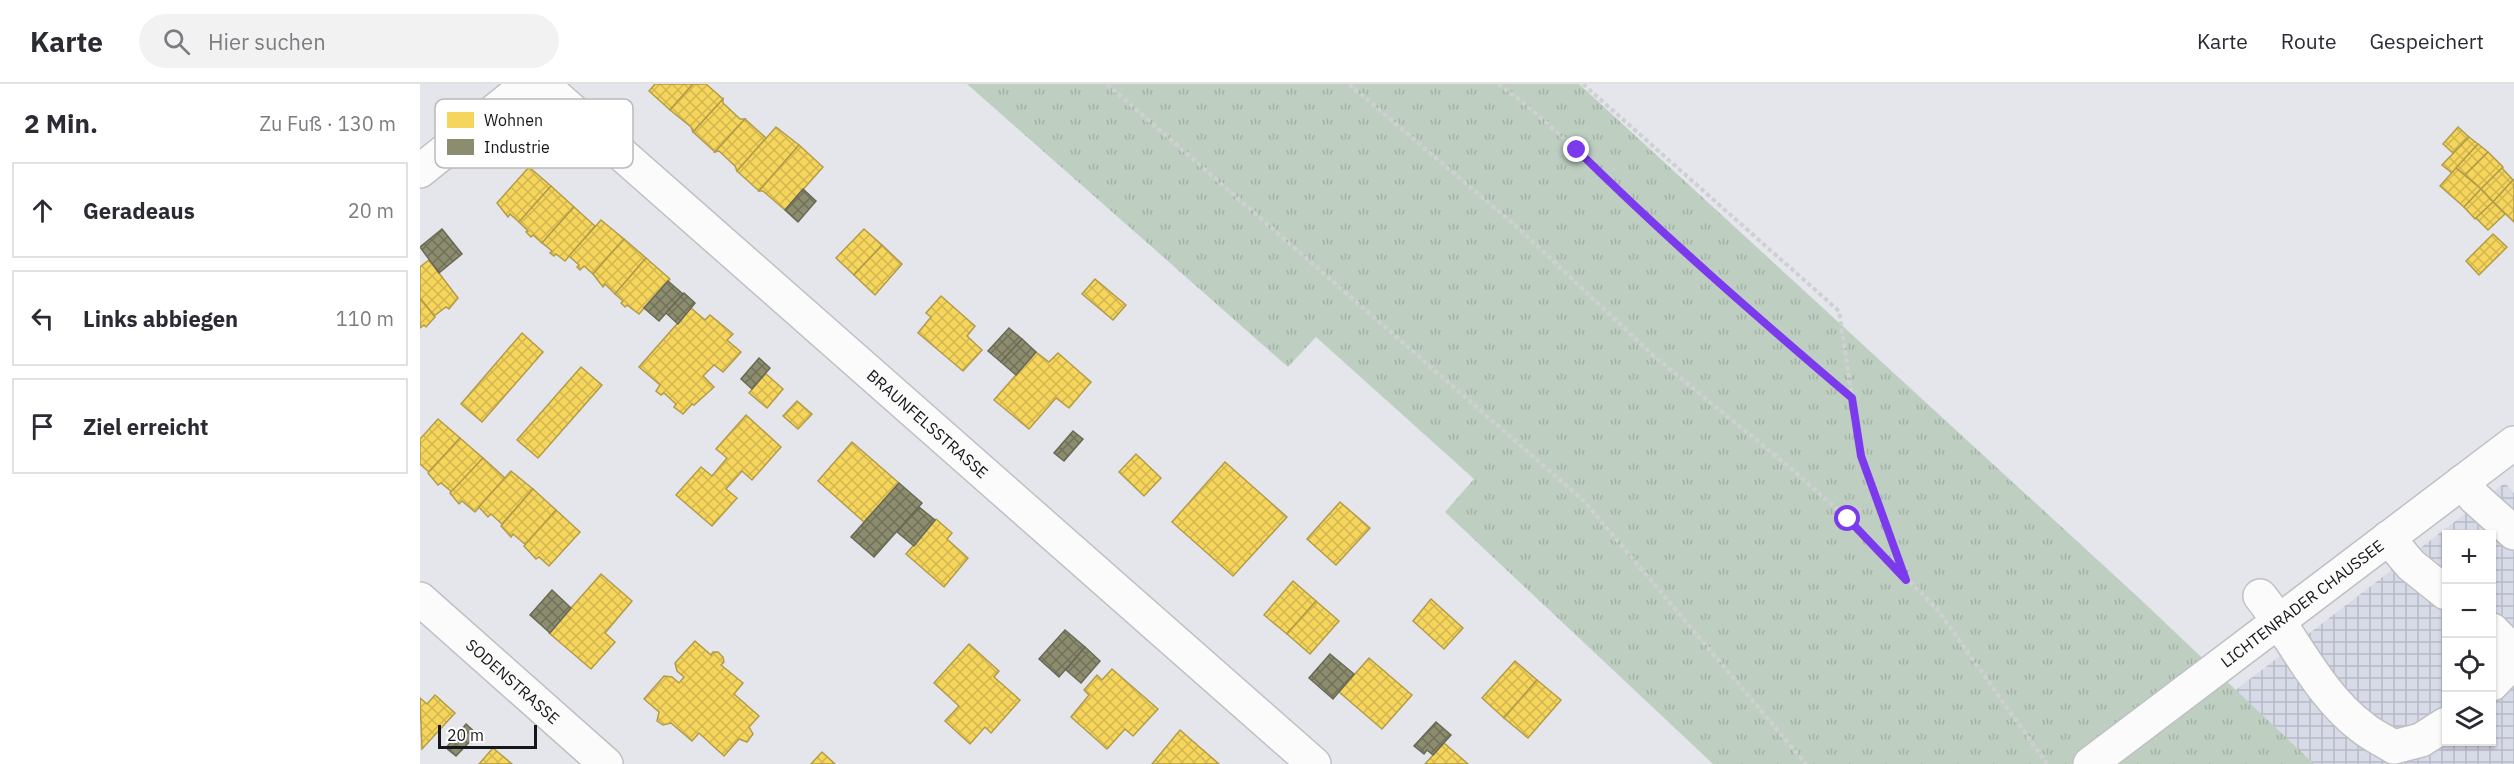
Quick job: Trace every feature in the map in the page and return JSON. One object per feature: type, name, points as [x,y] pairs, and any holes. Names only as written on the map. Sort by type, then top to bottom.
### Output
[{"type":"street","points":[[509,99],[528,84]]},
{"type":"street","name":"BRAUNFELSSTRASSE","points":[[542,84],[559,99]]},
{"type":"street","points":[[420,171],[435,159]]},
{"type":"street","name":"BRAUNFELSSTRASSE","points":[[633,164],[1314,764]]},
{"type":"street","name":"LICHTENRADER CHAUSSEE","points":[[2090,764],[2270,608],[2388,538],[2514,443]]},
{"type":"street","points":[[2462,482],[2475,498],[2514,533]]},
{"type":"street","points":[[2388,538],[2411,565],[2442,590]]},
{"type":"street","name":"SODENSTRASSE","points":[[420,599],[606,764]]},
{"type":"street","points":[[2270,608],[2333,699],[2362,727],[2394,747],[2421,740],[2442,727]]},
{"type":"street","points":[[2496,634],[2514,652]]},
{"type":"street","points":[[2496,680],[2514,661]]},
{"type":"path","points":[[1107,84],[1584,501],[1806,764]]},
{"type":"path","points":[[1348,84],[1516,226],[1656,358],[1787,465],[1848,519],[1936,609],[2047,764]]},
{"type":"path","points":[[1498,84],[1521,100],[1729,293],[1852,398]]},
{"type":"path","points":[[1583,84],[1839,311],[1861,456],[1906,580]]},
{"type":"shaded area","points":[[2505,483],[2514,493],[2514,764],[2303,764],[2229,695],[2442,531],[2442,746],[2496,746],[2496,530],[2444,530]]},
{"type":"green space","points":[[967,84],[1579,84],[2139,598],[2314,764],[1713,764],[1445,512],[1474,479],[1316,337],[1288,367]]},
{"type":"building: Wohnen","points":[[655,84],[693,84],[670,110],[649,91]]},
{"type":"building: Wohnen","points":[[693,84],[706,84],[723,99],[693,132],[691,127],[670,110]]},
{"type":"building: Wohnen","points":[[723,99],[723,103],[740,119],[745,119],[715,152],[693,132]]},
{"type":"building: Wohnen","points":[[745,119],[766,138],[737,171],[735,166],[719,151],[715,152]]},
{"type":"building: Wohnen","points":[[776,127],[799,145],[759,191],[737,171]]},
{"type":"building: Wohnen","points":[[2458,127],[2469,137],[2453,153],[2443,144]]},
{"type":"building: Wohnen","points":[[2469,137],[2478,144],[2452,173],[2442,165]]},
{"type":"building: Wohnen","points":[[2478,144],[2488,152],[2465,175],[2456,168]]},
{"type":"building: Wohnen","points":[[799,145],[823,167],[785,210],[763,191],[759,191]]},
{"type":"building: Wohnen","points":[[2488,152],[2503,167],[2481,189],[2465,175]]},
{"type":"building: Wohnen","points":[[528,168],[551,186],[519,222],[510,214],[508,217],[497,203]]},
{"type":"building: Wohnen","points":[[2456,168],[2481,189],[2464,207],[2440,186]]},
{"type":"building: Wohnen","points":[[2502,168],[2513,180],[2493,202],[2481,189]]},
{"type":"building: Wohnen","points":[[2514,180],[2514,222],[2493,202]]},
{"type":"building: Wohnen","points":[[551,186],[574,207],[542,243],[533,235],[531,237],[519,222]]},
{"type":"building: Wohnen","points":[[2481,189],[2493,202],[2475,219],[2464,207]]},
{"type":"building: Wohnen","points":[[2493,202],[2505,214],[2488,230],[2476,218]]},
{"type":"building: Wohnen","points":[[574,207],[595,226],[565,261],[556,254],[554,256],[550,253],[552,251],[542,243]]},
{"type":"building: Wohnen","points":[[601,220],[624,239],[593,274],[584,266],[580,270],[577,267],[579,265],[569,256]]},
{"type":"building: Wohnen","points":[[864,229],[882,245],[854,275],[836,258]]},
{"type":"building: Wohnen","points":[[2493,234],[2507,247],[2479,275],[2466,261]]},
{"type":"building: Wohnen","points":[[624,239],[646,258],[615,294],[605,284],[603,287],[593,274]]},
{"type":"building: Wohnen","points":[[882,245],[902,264],[875,295],[854,275]]},
{"type":"building: Wohnen","points":[[646,258],[670,279],[639,314],[627,305],[625,307],[621,303],[623,301],[615,294]]},
{"type":"building: Wohnen","points":[[429,260],[458,298],[449,309],[446,307],[434,316],[420,298],[420,267]]},
{"type":"building: Wohnen","points":[[1095,279],[1126,305],[1113,320],[1082,294]]},
{"type":"building: Wohnen","points":[[941,296],[975,326],[967,336],[982,350],[963,371],[918,333],[931,317],[926,313]]},
{"type":"building: Wohnen","points":[[420,298],[435,317],[426,327],[424,325],[420,328]]},
{"type":"building: Wohnen","points":[[691,308],[705,320],[710,315],[733,334],[727,340],[741,352],[723,372],[714,365],[703,376],[714,387],[683,414],[674,407],[676,404],[664,393],[661,395],[656,391],[660,385],[639,367]]},
{"type":"building: Wohnen","points":[[522,333],[543,352],[482,422],[461,404]]},
{"type":"building: Wohnen","points":[[1036,352],[1049,362],[1058,353],[1091,382],[1069,408],[1056,398],[1029,429],[994,400]]},
{"type":"building: Wohnen","points":[[581,367],[602,385],[538,458],[517,440]]},
{"type":"building: Wohnen","points":[[765,373],[783,389],[767,408],[749,393]]},
{"type":"building: Wohnen","points":[[797,401],[812,414],[798,429],[783,416]]},
{"type":"building: Wohnen","points":[[746,415],[781,447],[752,480],[742,471],[726,489],[737,498],[712,526],[676,495],[701,467],[712,476],[727,458],[716,449]]},
{"type":"building: Wohnen","points":[[438,419],[460,438],[429,472],[420,464],[420,439]]},
{"type":"building: Wohnen","points":[[460,438],[483,458],[452,492],[441,483],[438,485],[428,473]]},
{"type":"building: Wohnen","points":[[852,442],[899,483],[864,522],[818,481]]},
{"type":"building: Wohnen","points":[[1136,454],[1161,478],[1144,496],[1119,472]]},
{"type":"building: Wohnen","points":[[483,458],[505,478],[475,512],[462,501],[459,504],[450,493]]},
{"type":"building: Wohnen","points":[[1225,462],[1287,517],[1233,576],[1172,522]]},
{"type":"building: Wohnen","points":[[511,471],[533,489],[502,524],[491,514],[488,517],[479,507]]},
{"type":"building: Wohnen","points":[[533,489],[556,510],[526,545],[513,534],[511,537],[501,526]]},
{"type":"building: Wohnen","points":[[1340,502],[1370,528],[1336,565],[1307,539]]},
{"type":"building: Wohnen","points":[[556,510],[580,532],[549,566],[539,557],[536,559],[524,546]]},
{"type":"building: Wohnen","points":[[936,519],[952,533],[947,539],[968,558],[944,587],[906,554]]},
{"type":"building: Wohnen","points":[[601,574],[632,601],[605,633],[615,642],[591,669],[549,633]]},
{"type":"building: Wohnen","points":[[1293,581],[1316,601],[1287,634],[1264,615]]},
{"type":"building: Wohnen","points":[[1431,599],[1463,628],[1444,649],[1413,621]]},
{"type":"building: Wohnen","points":[[1316,601],[1339,621],[1310,654],[1287,634]]},
{"type":"building: Wohnen","points":[[695,641],[711,655],[713,652],[718,652],[723,657],[724,662],[721,665],[743,683],[734,694],[759,716],[749,727],[753,734],[747,742],[739,739],[724,756],[699,733],[692,741],[671,723],[663,725],[657,721],[659,712],[644,699],[664,676],[672,677],[679,683],[684,677],[677,671],[675,663]]},
{"type":"building: Wohnen","points":[[969,644],[999,671],[994,677],[1020,700],[991,733],[985,727],[970,744],[945,721],[959,706],[934,683]]},
{"type":"building: Wohnen","points":[[1369,658],[1412,695],[1382,729],[1339,692]]},
{"type":"building: Wohnen","points":[[1515,661],[1537,680],[1504,718],[1482,698]]},
{"type":"building: Wohnen","points":[[1112,669],[1158,709],[1133,736],[1125,729],[1107,749],[1071,717],[1089,695],[1084,690],[1097,675],[1102,680]]},
{"type":"building: Wohnen","points":[[1537,680],[1561,700],[1528,738],[1504,718]]},
{"type":"building: Wohnen","points":[[435,695],[455,713],[422,749],[420,698],[427,704]]},
{"type":"building: Wohnen","points":[[1180,730],[1219,764],[1152,764]]},
{"type":"building: Wohnen","points":[[1444,743],[1468,764],[1425,764]]},
{"type":"building: Wohnen","points":[[493,748],[512,764],[479,764]]},
{"type":"building: Wohnen","points":[[822,752],[835,764],[811,764]]},
{"type":"building: Industrie","points":[[803,189],[816,201],[798,222],[785,210]]},
{"type":"building: Industrie","points":[[442,229],[462,254],[439,273],[420,247]]},
{"type":"building: Industrie","points":[[668,281],[683,294],[659,321],[644,308]]},
{"type":"building: Industrie","points":[[684,293],[695,303],[678,324],[666,313]]},
{"type":"building: Industrie","points":[[1009,328],[1022,339],[1001,362],[988,351]]},
{"type":"building: Industrie","points":[[1022,339],[1036,352],[1016,375],[1001,362]]},
{"type":"building: Industrie","points":[[759,358],[770,368],[752,389],[741,379]]},
{"type":"building: Industrie","points":[[1073,431],[1083,439],[1064,461],[1054,453]]},
{"type":"building: Industrie","points":[[899,483],[922,503],[874,557],[851,537]]},
{"type":"building: Industrie","points":[[919,507],[935,520],[914,546],[897,532]]},
{"type":"building: Industrie","points":[[552,590],[571,608],[550,633],[530,615]]},
{"type":"building: Industrie","points":[[1065,630],[1085,647],[1059,677],[1039,659]]},
{"type":"building: Industrie","points":[[1085,647],[1100,661],[1081,683],[1066,670]]},
{"type":"building: Industrie","points":[[1330,654],[1354,674],[1333,699],[1309,678]]},
{"type":"building: Industrie","points":[[1436,722],[1451,735],[1433,755],[1427,750],[1424,754],[1414,746]]},
{"type":"building: Industrie","points":[[466,724],[477,734],[456,756],[446,748]]},
{"type":"route","points":[[1577,150],[1630,203],[1729,293],[1852,398],[1861,456],[1906,580],[1848,519]]}]
